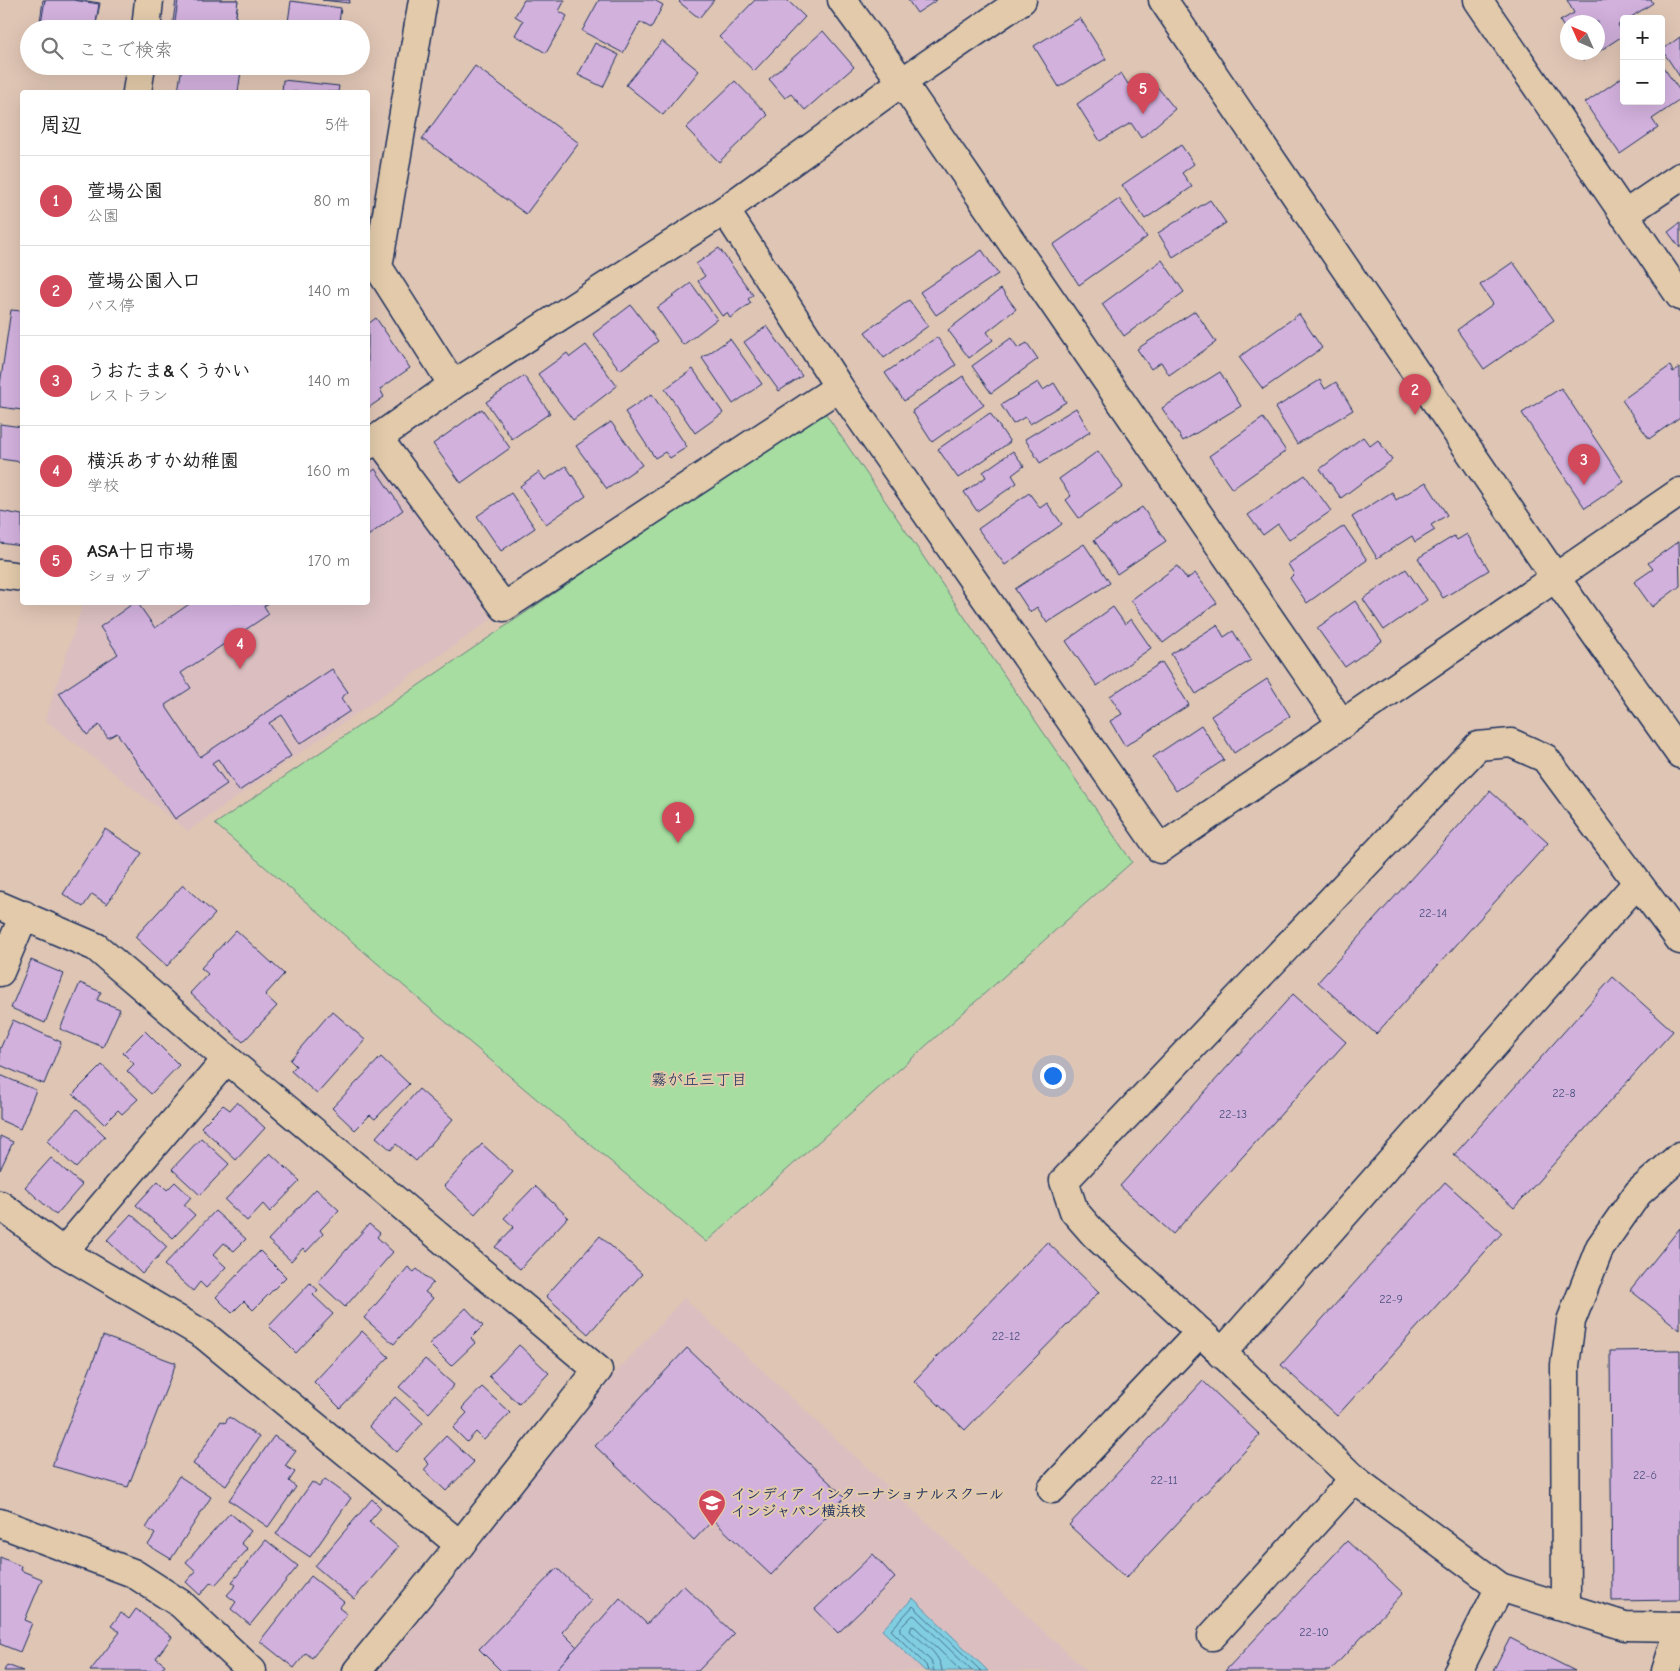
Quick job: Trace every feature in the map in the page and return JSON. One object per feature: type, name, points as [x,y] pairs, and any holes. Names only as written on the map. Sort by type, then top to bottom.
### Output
[{"type":"street","points":[[147,20],[149,0]]},
{"type":"street","points":[[423,0],[378,267],[453,385]]},
{"type":"street","points":[[842,0],[902,82],[1342,724]]},
{"type":"street","points":[[839,386],[504,607],[373,441],[453,385],[724,210],[902,82],[1022,0]]},
{"type":"street","points":[[1163,0],[1555,577],[1680,754]]},
{"type":"street","points":[[1478,0],[1680,296]]},
{"type":"street","points":[[137,90],[140,75]]},
{"type":"street","points":[[1624,215],[1680,177]]},
{"type":"street","points":[[724,210],[839,386],[1160,849],[1680,492]]},
{"type":"street","points":[[0,574],[20,577]]},
{"type":"street","points":[[1666,1671],[1680,1628],[1625,1626],[1500,1587],[1354,1479],[1095,1235],[1074,1211],[1064,1181],[1478,746],[1511,743],[1546,758],[1680,940]]},
{"type":"street","points":[[1221,1354],[1637,883]]},
{"type":"street","points":[[0,972],[12,911],[96,947],[598,1370],[460,1545],[357,1671]]},
{"type":"street","points":[[63,1252],[227,1059]]},
{"type":"street","points":[[1566,1607],[1565,1365],[1572,1321],[1600,1247],[1638,1193],[1680,1156]]},
{"type":"street","points":[[0,1205],[63,1252],[204,1335],[460,1545]]},
{"type":"street","points":[[1052,1489],[1200,1332]]},
{"type":"street","points":[[1212,1636],[1354,1479]]},
{"type":"street","points":[[0,1524],[134,1573],[181,1604],[252,1671]]},
{"type":"street","points":[[1458,1671],[1500,1587]]},
{"type":"shaded area","points":[[378,457],[492,619],[188,831],[45,720],[82,605],[370,605],[370,463]]},
{"type":"shaded area","name":"インディア インターナショナルスクール インジャパン横浜校","points":[[684,1298],[1087,1671],[379,1671],[606,1383]]},
{"type":"green space","points":[[823,410],[1132,862],[706,1242],[215,824]]},
{"type":"water","points":[[913,1598],[988,1671],[925,1671],[882,1630]]},
{"type":"building","points":[[43,0],[81,0],[100,3],[97,20],[40,20]]},
{"type":"building","points":[[45,0],[73,0],[99,4],[96,20],[42,20]]},
{"type":"building","points":[[176,0],[238,0],[235,20],[173,20]]},
{"type":"building","points":[[178,0],[238,0],[235,20],[175,20]]},
{"type":"building","points":[[322,0],[350,0],[349,3]]},
{"type":"building","points":[[524,0],[565,0],[559,11],[567,16],[546,53],[515,35],[523,21],[515,16]]},
{"type":"building","points":[[599,0],[654,0],[663,5],[651,28],[640,22],[623,53],[582,31]]},
{"type":"building","points":[[681,0],[714,0],[699,18],[679,2]]},
{"type":"building","points":[[755,0],[787,0],[805,17],[754,71],[719,37]]},
{"type":"building","points":[[908,0],[937,0],[917,13]]},
{"type":"building","points":[[1567,0],[1651,0],[1653,3],[1634,15],[1620,15],[1620,24],[1618,25],[1620,38],[1605,47],[1605,15],[1570,15],[1574,13]]},
{"type":"building","points":[[291,1],[341,8],[339,20],[288,20]]},
{"type":"building","points":[[1080,18],[1106,59],[1059,87],[1034,46]]},
{"type":"building","points":[[823,31],[854,67],[805,110],[791,94],[785,98],[769,79]]},
{"type":"building","points":[[1680,37],[1680,77],[1665,54],[1665,48]]},
{"type":"building","points":[[662,41],[699,71],[663,115],[626,85]]},
{"type":"building","points":[[595,43],[619,55],[603,87],[578,75]]},
{"type":"building","points":[[475,66],[579,143],[526,214],[422,139]]},
{"type":"building","points":[[1665,70],[1680,91],[1680,100],[1652,119],[1658,128],[1620,154],[1585,103],[1620,79],[1620,105],[1665,105]]},
{"type":"building","points":[[1121,73],[1128,84],[1147,74],[1175,109],[1141,138],[1131,123],[1100,141],[1077,104]]},
{"type":"building","points":[[181,75],[240,75],[238,90],[178,90]]},
{"type":"building","points":[[283,80],[339,86],[338,90],[282,90]]},
{"type":"building","points":[[735,81],[768,115],[719,162],[686,128]]},
{"type":"building","points":[[1181,145],[1194,164],[1182,173],[1192,187],[1145,219],[1122,185]]},
{"type":"building","points":[[1119,199],[1147,237],[1079,285],[1053,245]]},
{"type":"building","points":[[1210,200],[1226,223],[1173,257],[1158,233]]},
{"type":"building","points":[[1680,223],[1680,248],[1668,232]]},
{"type":"building","points":[[719,248],[753,295],[748,299],[751,303],[730,318],[727,313],[722,316],[698,281],[705,276],[696,264]]},
{"type":"building","points":[[982,250],[998,274],[936,315],[920,292]]},
{"type":"building","points":[[1162,260],[1184,292],[1124,336],[1102,304]]},
{"type":"building","points":[[1513,262],[1554,320],[1484,369],[1457,330],[1493,304],[1480,285]]},
{"type":"building","points":[[691,283],[717,319],[683,345],[657,308]]},
{"type":"building","points":[[1001,289],[1016,309],[987,332],[993,340],[969,358],[948,330]]},
{"type":"building","points":[[909,300],[928,326],[884,358],[865,332]]},
{"type":"building","points":[[631,305],[658,341],[620,370],[593,334]]},
{"type":"building","points":[[11,310],[20,311],[20,410],[0,407],[0,385]]},
{"type":"building","points":[[1195,311],[1216,342],[1169,375],[1161,362],[1151,369],[1137,349]]},
{"type":"building","points":[[1299,314],[1322,348],[1263,389],[1239,357]]},
{"type":"building","points":[[376,318],[410,368],[380,389],[384,397],[370,407],[370,322]]},
{"type":"building","points":[[767,326],[802,376],[779,391],[744,342]]},
{"type":"building","points":[[937,337],[956,365],[904,401],[885,373]]},
{"type":"building","points":[[1011,338],[1018,348],[1027,343],[1038,359],[991,393],[972,366]]},
{"type":"building","points":[[730,339],[762,384],[733,404],[702,358]]},
{"type":"building","points":[[586,345],[617,386],[573,420],[538,374],[567,353],[570,357]]},
{"type":"building","points":[[1670,366],[1673,372],[1680,367],[1680,417],[1649,439],[1622,400]]},
{"type":"building","points":[[693,369],[723,413],[695,433],[665,389]]},
{"type":"building","points":[[1220,372],[1241,406],[1183,441],[1162,408]]},
{"type":"building","points":[[524,376],[550,413],[512,439],[486,402]]},
{"type":"building","points":[[963,376],[984,405],[932,442],[912,411]]},
{"type":"building","points":[[1320,380],[1325,389],[1336,382],[1353,410],[1297,444],[1275,408]]},
{"type":"building","points":[[1038,382],[1043,390],[1054,383],[1066,402],[1030,424],[1025,417],[1013,424],[1001,405]]},
{"type":"building","points":[[1561,388],[1624,482],[1585,508],[1522,413]]},
{"type":"building","points":[[652,394],[687,447],[670,458],[665,452],[655,458],[625,412]]},
{"type":"building","points":[[1076,408],[1090,432],[1040,463],[1025,439]]},
{"type":"building","points":[[482,409],[510,448],[461,483],[433,444]]},
{"type":"building","points":[[990,413],[1010,442],[958,478],[938,449]]},
{"type":"building","points":[[1263,418],[1286,451],[1232,489],[1209,456]]},
{"type":"building","points":[[611,422],[642,465],[607,489],[576,446]]},
{"type":"building","points":[[0,424],[20,427],[20,462],[0,459]]},
{"type":"building","points":[[1363,437],[1370,446],[1378,440],[1392,460],[1341,498],[1320,469]]},
{"type":"building","points":[[1013,451],[1024,466],[1012,475],[1017,483],[977,511],[964,492],[986,477],[983,472]]},
{"type":"building","points":[[1098,451],[1123,487],[1079,518],[1066,500],[1071,496],[1059,479]]},
{"type":"building","points":[[566,466],[586,496],[546,524],[520,486],[539,472],[545,480]]},
{"type":"building","points":[[375,469],[403,510],[370,535],[370,473]]},
{"type":"building","points":[[1305,475],[1331,511],[1289,540],[1278,524],[1263,535],[1248,515]]},
{"type":"building","points":[[1426,482],[1447,515],[1431,525],[1435,530],[1415,542],[1412,536],[1377,558],[1352,517],[1392,492],[1396,500]]},
{"type":"building","points":[[511,493],[535,528],[501,551],[477,516]]},
{"type":"building","points":[[1029,493],[1040,508],[1047,503],[1062,524],[1005,565],[978,529]]},
{"type":"building","points":[[1142,507],[1166,541],[1117,574],[1094,540]]},
{"type":"building","points":[[0,511],[20,515],[20,546],[0,543]]},
{"type":"building","points":[[1344,526],[1367,560],[1307,603],[1290,578],[1294,574],[1288,564]]},
{"type":"building","points":[[1467,534],[1489,570],[1443,598],[1418,558],[1454,536],[1457,540]]},
{"type":"building","points":[[1679,541],[1680,586],[1652,607],[1634,582],[1653,569],[1648,563]]},
{"type":"building","points":[[1084,544],[1110,583],[1047,623],[1037,607],[1030,612],[1015,589]]},
{"type":"building","points":[[1177,566],[1187,579],[1195,573],[1217,603],[1163,643],[1131,600]]},
{"type":"building","points":[[1406,569],[1427,600],[1384,630],[1363,599]]},
{"type":"building","points":[[1355,601],[1382,641],[1345,667],[1317,628]]},
{"type":"building","points":[[131,605],[139,605],[155,628],[188,605],[266,605],[264,606],[269,614],[181,673],[191,688],[165,705],[200,757],[332,669],[348,692],[341,698],[350,711],[300,744],[282,715],[269,723],[291,756],[239,791],[218,759],[212,763],[227,784],[175,819],[117,733],[108,738],[99,725],[87,735],[59,693],[118,654],[100,627]]},
{"type":"building","points":[[1113,607],[1125,624],[1131,619],[1151,648],[1097,686],[1066,641]]},
{"type":"building","points":[[1217,625],[1224,637],[1233,631],[1251,660],[1196,694],[1171,654]]},
{"type":"building","points":[[1162,662],[1189,705],[1125,746],[1110,721],[1122,714],[1110,696]]},
{"type":"building","points":[[1267,679],[1290,716],[1234,753],[1211,716]]},
{"type":"building","points":[[1201,725],[1224,760],[1176,791],[1153,757]]},
{"type":"building","points":[[1490,791],[1548,843],[1376,1034],[1318,982]]},
{"type":"building","points":[[105,829],[142,853],[107,904],[92,894],[83,907],[63,894]]},
{"type":"building","points":[[183,885],[215,914],[167,966],[135,937]]},
{"type":"building","points":[[236,930],[284,974],[265,995],[277,1006],[243,1042],[190,993],[208,974],[201,968]]},
{"type":"building","points":[[31,960],[64,974],[45,1023],[11,1008]]},
{"type":"building","points":[[1613,977],[1673,1031],[1514,1208],[1454,1155]]},
{"type":"building","points":[[80,983],[101,992],[97,1000],[120,1009],[103,1047],[60,1029]]},
{"type":"building","points":[[1293,994],[1346,1042],[1173,1234],[1120,1186]]},
{"type":"building","points":[[332,1011],[365,1040],[317,1094],[291,1071],[296,1066],[290,1060]]},
{"type":"building","points":[[13,1020],[61,1042],[44,1084],[0,1065],[0,1049]]},
{"type":"building","points":[[145,1031],[179,1065],[151,1094],[127,1071],[134,1064],[123,1053]]},
{"type":"building","points":[[381,1057],[409,1084],[375,1119],[370,1115],[355,1130],[332,1108]]},
{"type":"building","points":[[102,1065],[138,1099],[122,1114],[118,1110],[104,1124],[73,1094]]},
{"type":"building","points":[[0,1075],[36,1090],[20,1129],[0,1120]]},
{"type":"building","points":[[419,1089],[453,1119],[416,1161],[396,1144],[391,1150],[376,1137]]},
{"type":"building","points":[[237,1102],[265,1128],[236,1160],[201,1127],[223,1105],[230,1110]]},
{"type":"building","points":[[77,1109],[105,1136],[76,1168],[47,1141]]},
{"type":"building","points":[[0,1136],[13,1142],[0,1170]]},
{"type":"building","points":[[201,1138],[229,1164],[200,1195],[172,1169]]},
{"type":"building","points":[[482,1144],[513,1172],[475,1214],[444,1186]]},
{"type":"building","points":[[270,1153],[300,1181],[270,1212],[263,1204],[247,1221],[225,1200]]},
{"type":"building","points":[[51,1158],[82,1185],[56,1215],[25,1187]]},
{"type":"building","points":[[158,1181],[167,1190],[175,1182],[191,1197],[184,1205],[195,1215],[173,1238],[136,1205]]},
{"type":"building","points":[[1445,1182],[1502,1233],[1337,1416],[1281,1365]]},
{"type":"building","points":[[535,1186],[568,1217],[520,1269],[495,1247],[514,1227],[504,1218]]},
{"type":"building","points":[[316,1189],[339,1210],[320,1230],[323,1234],[306,1252],[303,1248],[291,1261],[268,1240]]},
{"type":"building","points":[[215,1211],[246,1239],[234,1251],[224,1243],[213,1255],[226,1267],[206,1288],[200,1282],[193,1291],[164,1265]]},
{"type":"building","points":[[131,1214],[167,1247],[142,1274],[107,1240]]},
{"type":"building","points":[[369,1224],[380,1233],[377,1237],[393,1252],[345,1307],[318,1282]]},
{"type":"building","points":[[1680,1228],[1680,1330],[1630,1290]]},
{"type":"building","points":[[600,1236],[642,1274],[588,1334],[546,1296]]},
{"type":"building","points":[[1047,1242],[1099,1292],[965,1430],[914,1381]]},
{"type":"building","points":[[260,1251],[286,1277],[253,1310],[244,1301],[232,1313],[216,1297]]},
{"type":"building","points":[[408,1267],[414,1272],[417,1269],[433,1283],[425,1292],[433,1298],[394,1344],[364,1318]]},
{"type":"building","points":[[310,1283],[318,1290],[313,1295],[333,1314],[296,1353],[269,1326]]},
{"type":"building","points":[[466,1308],[483,1326],[471,1338],[475,1343],[451,1366],[429,1344]]},
{"type":"building","points":[[362,1331],[389,1357],[340,1408],[314,1382]]},
{"type":"building","points":[[103,1336],[176,1363],[128,1487],[52,1466]]},
{"type":"building","points":[[519,1345],[549,1373],[519,1404],[489,1376]]},
{"type":"building","points":[[687,1348],[845,1497],[771,1575],[713,1520],[694,1540],[595,1446]]},
{"type":"building","points":[[1680,1350],[1680,1600],[1612,1601],[1610,1351]]},
{"type":"building","points":[[425,1359],[454,1385],[429,1413],[399,1387]]},
{"type":"building","points":[[1203,1381],[1260,1435],[1126,1578],[1069,1525]]},
{"type":"building","points":[[482,1387],[510,1413],[484,1440],[476,1432],[467,1442],[453,1428],[467,1413],[462,1408]]},
{"type":"building","points":[[395,1397],[423,1423],[397,1452],[369,1426]]},
{"type":"building","points":[[229,1417],[259,1437],[226,1486],[193,1464],[221,1421],[225,1423]]},
{"type":"building","points":[[274,1436],[296,1451],[285,1466],[295,1472],[289,1481],[296,1487],[268,1527],[229,1500]]},
{"type":"building","points":[[446,1436],[474,1462],[446,1491],[424,1470],[429,1464],[424,1459]]},
{"type":"building","points":[[179,1476],[211,1497],[171,1559],[148,1545],[155,1534],[146,1528]]},
{"type":"building","points":[[325,1479],[351,1498],[310,1557],[276,1534],[312,1482],[319,1487]]},
{"type":"building","points":[[372,1499],[381,1508],[369,1522],[398,1547],[354,1599],[315,1566]]},
{"type":"building","points":[[230,1513],[251,1531],[241,1543],[248,1549],[215,1585],[211,1582],[200,1595],[186,1582],[196,1571],[186,1562]]},
{"type":"building","points":[[266,1540],[298,1566],[250,1625],[231,1609],[236,1602],[227,1595],[236,1585],[232,1582]]},
{"type":"building","points":[[1347,1541],[1403,1593],[1330,1671],[1225,1671]]},
{"type":"building","points":[[873,1554],[895,1578],[838,1633],[815,1609]]},
{"type":"building","points":[[0,1557],[21,1566],[20,1570],[42,1579],[25,1620],[32,1623],[20,1652],[0,1644]]},
{"type":"building","points":[[557,1568],[591,1601],[562,1632],[577,1647],[555,1671],[501,1671],[479,1649]]},
{"type":"building","points":[[311,1576],[344,1602],[339,1608],[347,1614],[312,1658],[306,1653],[294,1668],[260,1641]]},
{"type":"building","points":[[683,1585],[734,1634],[698,1671],[555,1671],[620,1598],[647,1624]]},
{"type":"building","points":[[136,1609],[172,1637],[156,1658],[165,1665],[160,1671],[90,1671],[120,1632],[111,1626],[121,1613],[129,1619]]},
{"type":"building","points":[[1510,1638],[1575,1671],[1493,1671]]},
{"type":"building","points":[[7,1665],[23,1671],[4,1671]]},
{"type":"place","name":"ASA十日市場","points":[[1143,114]]},
{"type":"place","name":"萱場公園入口","points":[[1415,415]]},
{"type":"place","name":"うおたま&くうかい","points":[[1584,485]]},
{"type":"place","name":"横浜あすか幼稚園","points":[[240,669]]},
{"type":"place","name":"萱場公園","points":[[678,843]]},
{"type":"place","name":"インディア インターナショナルスクール インジャパン横浜校","points":[[712,1527]]},
{"type":"district","name":"霧が丘三丁目","points":[[699,1079]]}]
